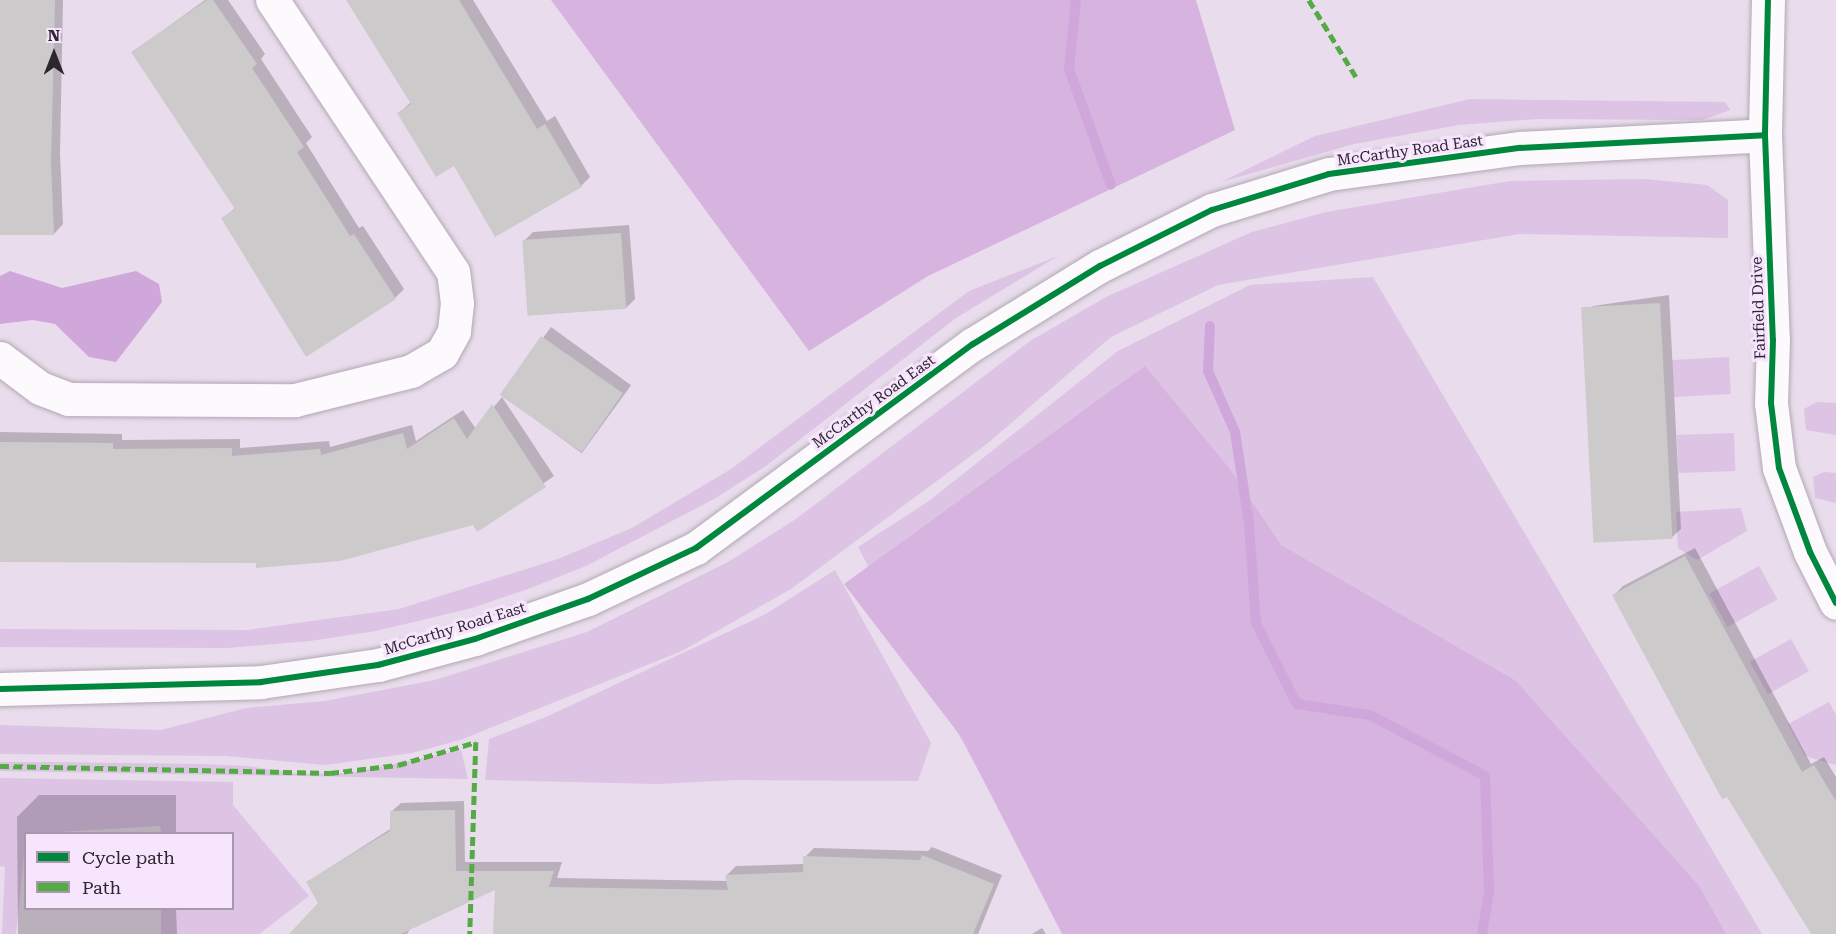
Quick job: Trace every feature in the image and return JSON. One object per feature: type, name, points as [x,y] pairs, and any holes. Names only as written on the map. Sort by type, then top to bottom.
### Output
[{"type":"street","points":[[0,358],[40,388],[68,399],[296,400],[411,371],[442,353],[454,331],[457,303],[453,272],[272,0]]},
{"type":"street","name":"Fairfield Drive","points":[[1768,0],[1766,135],[1773,340],[1771,404],[1779,468],[1810,552],[1836,603]]},
{"type":"street","name":"McCarthy Road East","points":[[0,689],[261,682],[378,665],[476,639],[588,599],[696,548],[973,344],[1100,266],[1212,210],[1329,174],[1520,148],[1766,135]]},
{"type":"shaded area","points":[[551,0],[1196,0],[1235,130],[928,276],[809,351]]},
{"type":"shaded area","points":[[1470,99],[1725,102],[1730,110],[1702,120],[1537,119],[1459,125],[1354,144],[1221,182],[1315,136]]},
{"type":"shaded area","points":[[1645,179],[1707,185],[1728,200],[1728,238],[1519,234],[1218,285],[1111,337],[988,443],[791,589],[682,651],[460,740],[412,753],[325,765],[226,756],[0,754],[0,725],[161,730],[246,708],[325,701],[435,680],[587,632],[728,562],[796,519],[1030,341],[1106,297],[1252,232],[1326,212],[1510,181]]},
{"type":"shaded area","points":[[1058,256],[956,318],[766,466],[714,499],[586,566],[528,589],[472,608],[376,631],[310,641],[228,648],[0,647],[0,629],[247,630],[399,609],[558,559],[632,528],[731,469],[969,291]]},
{"type":"shaded area","points":[[10,271],[62,288],[136,271],[159,284],[162,302],[116,362],[89,357],[55,324],[33,320],[0,324],[0,276]]},
{"type":"shaded area","points":[[1373,277],[1762,934],[1066,934],[858,547],[929,501],[1118,351],[1250,285]]},
{"type":"shaded area","points":[[1729,357],[1731,394],[1674,397],[1672,360]]},
{"type":"shaded area","points":[[1145,366],[1229,468],[1281,545],[1516,681],[1699,886],[1726,934],[1062,934],[962,738],[844,584]]},
{"type":"shaded area","points":[[1817,402],[1836,403],[1836,435],[1806,430],[1804,409]]},
{"type":"shaded area","points":[[1734,433],[1735,471],[1678,473],[1677,435]]},
{"type":"shaded area","points":[[1824,472],[1836,473],[1836,503],[1815,498],[1813,477]]},
{"type":"shaded area","points":[[1741,508],[1747,531],[1697,560],[1678,548],[1676,512]]},
{"type":"shaded area","points":[[1759,566],[1777,599],[1728,627],[1709,594]]},
{"type":"shaded area","points":[[835,570],[931,743],[918,781],[737,780],[657,784],[485,780],[489,739],[546,717],[766,614]]},
{"type":"shaded area","points":[[1791,639],[1809,671],[1768,694],[1750,662]]},
{"type":"shaded area","points":[[1829,702],[1836,715],[1836,765],[1805,756],[1788,724]]},
{"type":"shaded area","points":[[461,750],[468,779],[0,771],[0,762],[46,762],[199,764],[247,766],[300,774],[351,773]]},
{"type":"shaded area","points":[[0,778],[233,782],[233,805],[309,896],[259,934],[161,934],[161,910],[234,910],[234,832],[161,832],[160,826],[24,832],[16,934],[2,934],[5,867],[0,866]]},
{"type":"building","points":[[0,0],[55,0],[51,163],[54,235],[0,235]]},
{"type":"building","points":[[207,0],[213,0],[257,64],[252,68],[304,147],[297,152],[350,236],[354,234],[396,299],[306,357],[221,218],[235,209],[131,52]]},
{"type":"building","points":[[346,0],[459,0],[537,129],[545,124],[582,187],[495,237],[454,166],[436,177],[397,113],[411,104]]},
{"type":"building","points":[[621,233],[626,309],[528,316],[522,240]]},
{"type":"building","points":[[1660,303],[1672,539],[1593,543],[1581,307]]},
{"type":"building","points":[[541,336],[623,393],[582,452],[500,395]]},
{"type":"building","points":[[492,404],[546,487],[477,532],[473,525],[340,561],[256,568],[256,563],[0,562],[0,442],[113,443],[113,449],[232,448],[232,456],[320,449],[321,455],[403,433],[407,449],[454,418],[467,439]]},
{"type":"building","points":[[1685,556],[1802,772],[1814,765],[1836,801],[1836,934],[1811,934],[1727,797],[1722,799],[1612,595]]},
{"type":"building","points":[[455,810],[456,871],[554,871],[549,887],[728,890],[725,875],[803,872],[803,856],[920,860],[922,855],[994,884],[973,934],[493,934],[495,890],[401,934],[289,934],[318,903],[306,882],[390,831],[390,811]]},
{"type":"waterway","points":[[1076,0],[1069,69],[1111,185]]},
{"type":"waterway","points":[[1210,326],[1208,371],[1235,432],[1249,524],[1256,623],[1297,704],[1370,715],[1485,776],[1489,892],[1482,934]]},
{"type":"marked path","points":[[1309,0],[1358,80]]},
{"type":"marked path","points":[[0,766],[330,773],[398,765],[476,742],[470,934]]},
{"type":"cycle path","points":[[1768,0],[1765,135],[1773,340],[1771,403],[1779,468],[1810,552],[1836,603]]},
{"type":"cycle path","points":[[0,689],[261,682],[378,665],[475,639],[588,599],[696,548],[973,344],[1100,266],[1212,210],[1329,174],[1520,148],[1765,135]]}]
